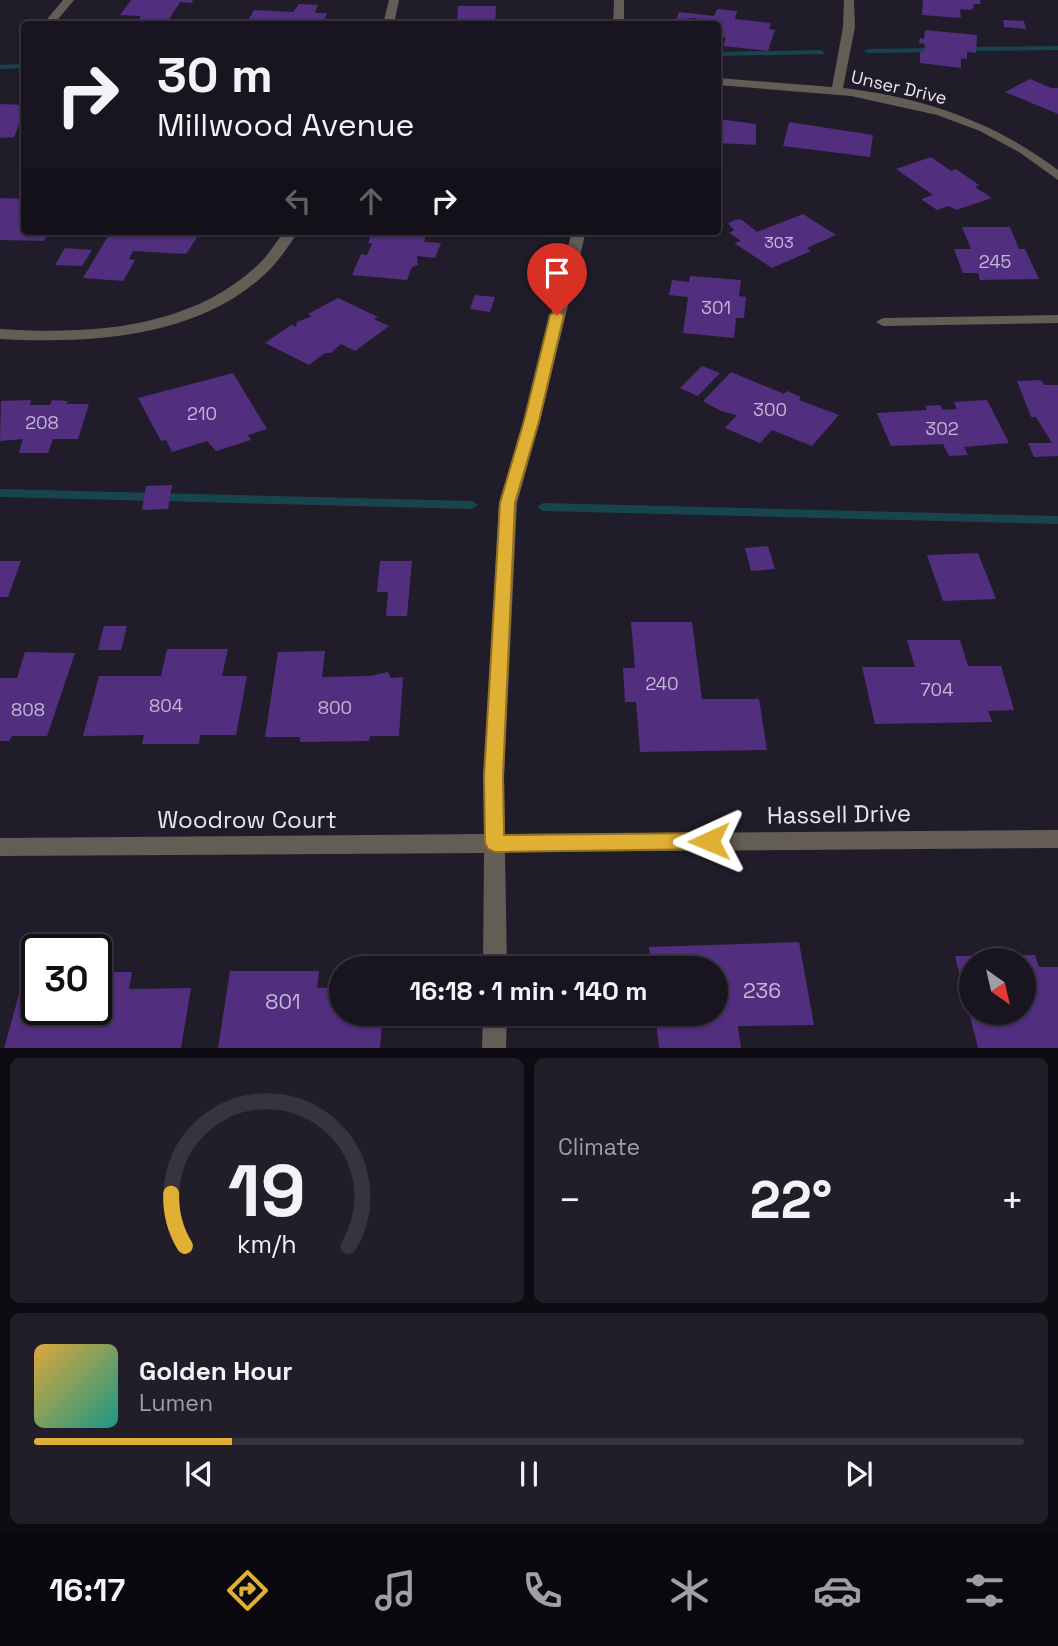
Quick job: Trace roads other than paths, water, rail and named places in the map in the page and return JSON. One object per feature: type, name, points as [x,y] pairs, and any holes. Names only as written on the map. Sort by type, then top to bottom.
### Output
[{"type":"street","points":[[51,21],[69,0]]},
{"type":"street","points":[[390,21],[394,0]]},
{"type":"street","points":[[619,0],[619,21]]},
{"type":"street","points":[[837,90],[849,27],[849,0]]},
{"type":"street","name":"Unser Drive","points":[[721,82],[837,90],[935,111],[981,128],[1046,165],[1058,176]]},
{"type":"street","points":[[0,334],[29,337],[87,335],[167,320],[231,292],[260,272],[280,251],[290,235]]},
{"type":"street","points":[[495,956],[494,776],[508,503],[532,421],[578,235]]},
{"type":"street","points":[[883,322],[1058,319]]},
{"type":"street","name":"Hassell Drive","points":[[495,843],[1058,839]]},
{"type":"street","name":"Woodrow Court","points":[[0,847],[495,843]]},
{"type":"street","points":[[495,1026],[495,1048]]},
{"type":"waterway","points":[[960,49],[1058,48]]},
{"type":"waterway","points":[[868,51],[939,50]]},
{"type":"waterway","points":[[721,54],[820,52]]},
{"type":"waterway","points":[[0,67],[21,66]]},
{"type":"waterway","points":[[0,493],[472,505]]},
{"type":"waterway","points":[[543,507],[1058,520]]}]
